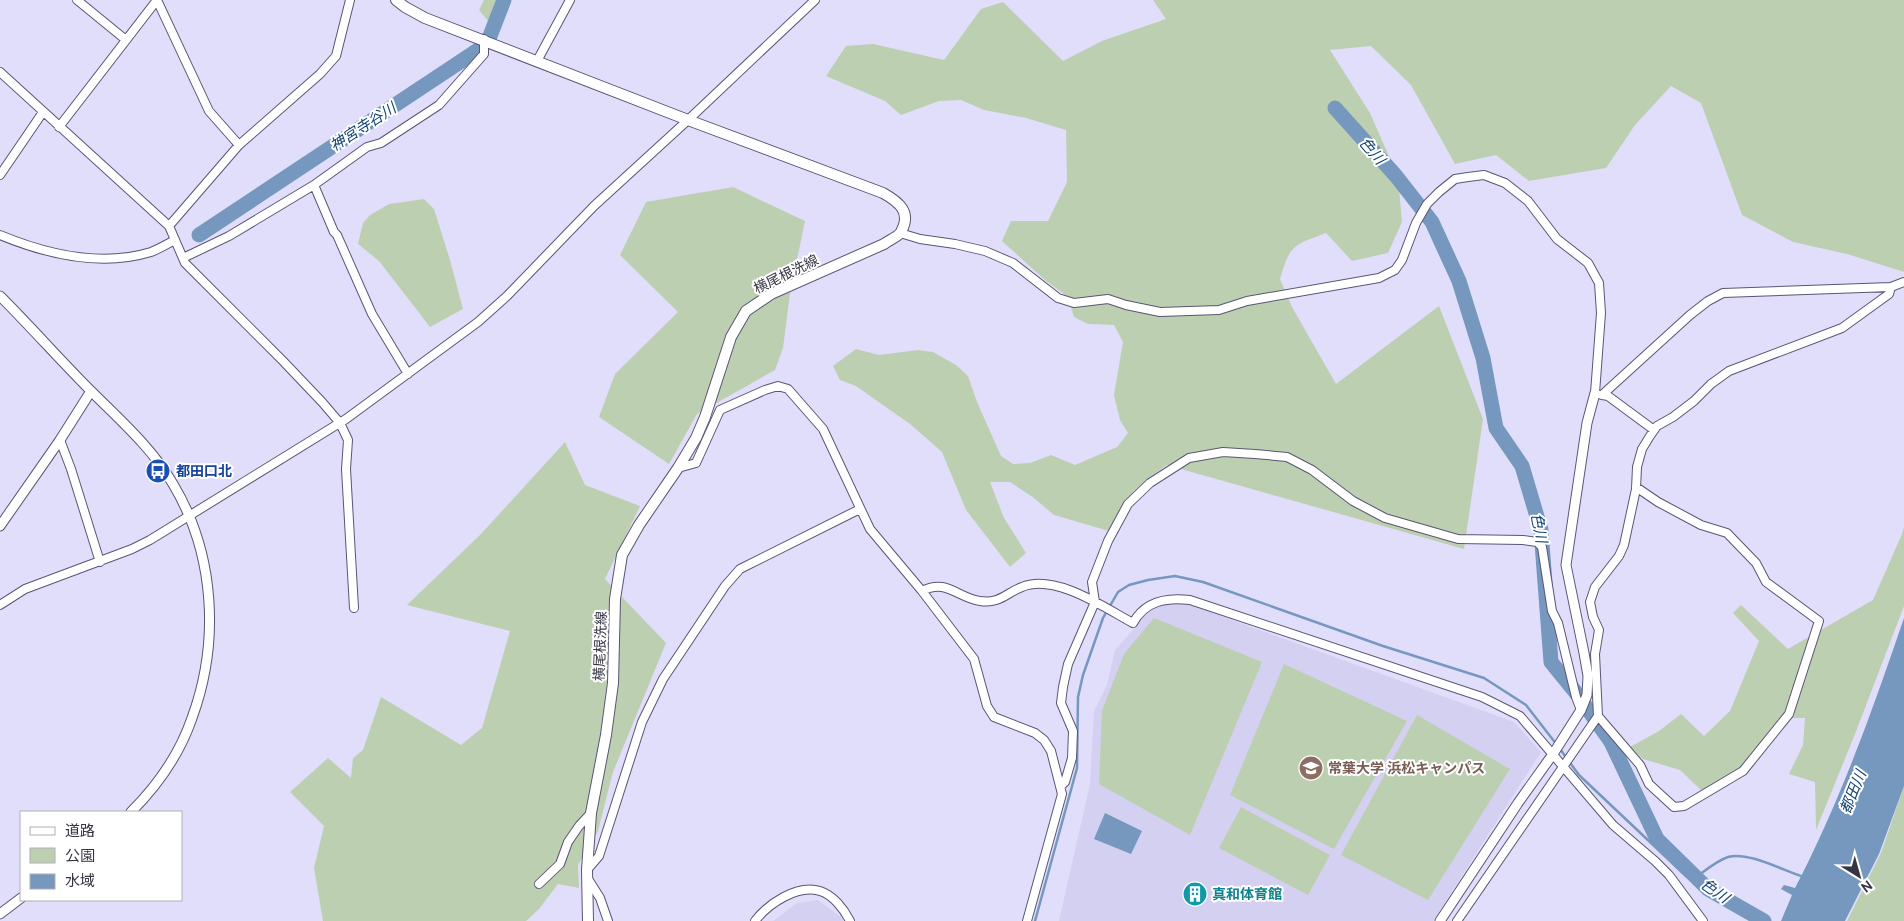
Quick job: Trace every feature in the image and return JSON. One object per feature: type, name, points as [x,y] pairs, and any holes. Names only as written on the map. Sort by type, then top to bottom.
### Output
[{"type":"main road","points":[[396,0],[426,18],[890,197],[897,201],[904,212],[905,221],[900,233]]},
{"type":"main road","name":"横尾根洗線","points":[[588,921],[587,874],[591,813],[606,735],[613,683],[614,598],[622,554],[696,438],[705,417],[731,337],[746,311],[771,294],[884,244],[900,233]]},
{"type":"street","points":[[77,0],[126,40]]},
{"type":"street","points":[[59,127],[157,0],[208,111],[239,145]]},
{"type":"street","points":[[169,226],[239,145],[320,74],[336,56],[350,0]]},
{"type":"street","points":[[537,60],[570,0]]},
{"type":"street","points":[[0,605],[25,589],[100,562],[150,540],[340,423],[408,374],[485,316],[507,296],[594,206],[815,0]]},
{"type":"street","points":[[183,258],[229,236],[314,185],[367,147],[382,142],[439,105],[484,54],[484,40]]},
{"type":"street","points":[[0,72],[169,226],[185,263],[322,402],[340,423],[348,440],[346,470],[354,608]]},
{"type":"street","points":[[0,175],[43,112]]},
{"type":"street","points":[[900,233],[920,240],[955,244],[985,251],[1013,263],[1058,298],[1074,303],[1108,299],[1160,312],[1219,310],[1248,301],[1379,278],[1395,270],[1402,260],[1416,222],[1426,204],[1455,179],[1484,176],[1505,183],[1528,201],[1557,239],[1588,263],[1599,283],[1601,313],[1599,394],[1587,423],[1566,565],[1588,676],[1587,695],[1581,710],[1507,818],[1440,921]]},
{"type":"street","points":[[314,185],[372,314],[408,374]]},
{"type":"street","points":[[0,236],[25,246],[86,258],[122,257],[150,252],[175,240]]},
{"type":"street","points":[[1599,394],[1690,315],[1723,292],[1892,286],[1904,282]]},
{"type":"street","points":[[1457,921],[1598,716],[1595,654],[1599,630],[1593,617],[1590,602],[1595,587],[1619,556],[1624,545],[1636,487],[1637,467],[1642,450],[1654,430],[1657,426],[1674,417],[1711,384],[1729,371],[1842,328],[1889,294],[1892,286]]},
{"type":"street","points":[[0,296],[145,445],[173,484],[189,516],[201,553],[209,589],[210,630],[206,665],[198,701],[185,735],[166,769],[145,798],[132,811]]},
{"type":"street","points":[[678,468],[696,463],[720,410],[778,386],[788,389],[823,429],[870,529],[922,591],[974,659],[987,706],[994,717],[1035,733],[1044,740],[1051,751],[1062,794],[1027,921]]},
{"type":"street","points":[[0,526],[60,440],[91,390]]},
{"type":"street","points":[[1599,394],[1608,396],[1654,430]]},
{"type":"street","points":[[60,440],[100,562]]},
{"type":"street","points":[[1061,786],[1065,782],[1072,758],[1073,731],[1061,703],[1063,687],[1068,664],[1094,602],[1092,582],[1108,541],[1128,504],[1150,483],[1177,464],[1199,455],[1223,452],[1287,457],[1312,470],[1353,502],[1385,518],[1458,539],[1537,542],[1541,545],[1545,557],[1546,579],[1552,611],[1558,623],[1576,698],[1581,710]]},
{"type":"street","points":[[1598,716],[1640,765],[1649,784],[1674,807],[1684,806],[1743,770],[1789,714],[1819,621],[1766,582],[1756,563],[1727,533],[1701,525],[1658,502],[1636,487]]},
{"type":"street","points":[[608,921],[600,898],[587,874],[599,856],[642,722],[663,679],[725,586],[740,569],[860,509]]},
{"type":"street","points":[[922,591],[928,588],[951,588],[977,601],[992,602],[1008,596],[1023,586],[1039,584],[1080,593],[1132,623],[1138,612],[1147,606],[1174,598],[1190,600],[1504,706],[1520,716],[1613,825],[1655,860],[1669,875],[1703,921]]},
{"type":"street","points":[[539,884],[560,864],[568,842],[591,813]]},
{"type":"street","points":[[755,921],[772,904],[789,895],[805,890],[820,891],[834,900],[850,921]]},
{"type":"street","points":[[0,914],[20,899]]},
{"type":"shaded area","name":"常葉大学 浜松キャンパス","points":[[1188,604],[1514,722],[1541,752],[1433,921],[1059,921],[1090,784],[1094,711],[1107,685],[1115,650],[1147,612],[1161,605]]},
{"type":"shaded area","points":[[818,900],[841,917],[843,921],[773,921],[797,903]]},
{"type":"green space","points":[[484,0],[504,0],[488,21],[479,10]]},
{"type":"green space","points":[[1153,0],[1904,0],[1904,272],[1847,254],[1793,242],[1742,215],[1701,103],[1671,86],[1635,125],[1606,168],[1529,181],[1496,155],[1455,164],[1411,85],[1371,46],[1330,50],[1370,113],[1398,177],[1402,222],[1388,253],[1352,261],[1326,233],[1307,240],[1295,247],[1291,252],[1280,279],[1292,307],[1336,384],[1439,306],[1483,419],[1464,549],[1167,465],[1147,479],[1132,493],[1109,531],[1054,515],[1034,498],[1010,482],[990,482],[1004,518],[1026,553],[1010,567],[966,510],[942,452],[910,424],[856,386],[840,380],[833,366],[856,349],[879,355],[918,350],[933,352],[956,365],[968,376],[977,402],[1001,456],[1013,464],[1030,463],[1051,455],[1075,465],[1117,447],[1128,433],[1120,420],[1114,395],[1123,342],[1114,325],[1088,324],[1074,317],[1067,296],[1045,280],[1002,241],[1011,221],[1048,221],[1067,182],[1066,130],[1026,118],[984,110],[961,100],[939,101],[901,115],[885,101],[826,76],[846,46],[873,44],[944,60],[981,9],[1003,2],[1063,61],[1102,41],[1166,19]]},
{"type":"green space","points":[[733,187],[805,221],[790,294],[783,348],[775,370],[697,414],[669,464],[599,417],[615,374],[678,312],[620,255],[646,202]]},
{"type":"green space","points":[[424,199],[434,209],[463,309],[430,327],[379,261],[358,244],[363,223],[370,215],[389,204]]},
{"type":"green space","points":[[565,442],[585,485],[640,506],[605,579],[666,643],[613,772],[598,831],[578,865],[579,888],[558,884],[539,909],[526,921],[323,921],[314,868],[324,826],[290,792],[328,758],[351,778],[353,758],[363,750],[381,697],[461,745],[482,728],[510,631],[407,605],[481,534]]},
{"type":"green space","points":[[1904,527],[1904,606],[1816,830],[1815,782],[1789,774],[1803,745],[1805,718],[1786,718],[1740,772],[1704,793],[1680,770],[1643,759],[1630,747],[1659,731],[1681,714],[1704,736],[1730,711],[1759,641],[1733,613],[1741,605],[1788,649],[1873,600]]},
{"type":"green space","points":[[1154,618],[1262,662],[1190,835],[1099,784],[1102,711],[1124,654]]},
{"type":"green space","points":[[1284,664],[1407,721],[1334,849],[1230,795]]},
{"type":"green space","points":[[1417,715],[1510,769],[1428,900],[1341,855]]},
{"type":"green space","points":[[1904,786],[1904,921],[1847,921],[1881,853]]},
{"type":"green space","points":[[1241,807],[1330,855],[1308,895],[1219,848]]},
{"type":"water","name":"都田川","points":[[1904,618],[1904,786],[1879,854],[1845,921],[1781,921],[1792,895],[1781,889],[1784,885],[1795,888],[1827,822],[1868,721]]},
{"type":"water","points":[[1105,813],[1142,831],[1131,854],[1094,839]]},
{"type":"waterway","name":"神宮寺谷川","points":[[199,235],[481,48],[490,36],[504,0]]},
{"type":"waterway","name":"色川","points":[[1335,108],[1396,176],[1432,222],[1459,281],[1483,358],[1496,428],[1522,466],[1541,530],[1551,662],[1577,694],[1611,742],[1657,839],[1708,889],[1764,921]]},
{"type":"waterway","points":[[1035,921],[1077,768],[1078,697],[1083,675],[1103,618],[1118,592],[1129,585],[1175,576],[1203,582],[1383,646],[1484,678],[1526,705],[1557,745]]},
{"type":"waterway","points":[[1560,749],[1579,775],[1686,876],[1695,878],[1719,861],[1736,856],[1766,862],[1804,877]]},
{"type":"place","name":"都田口北","points":[[158,471]]},
{"type":"place","name":"常葉大学 浜松キャンパス","points":[[1311,768]]},
{"type":"place","name":"真和体育館","points":[[1195,894]]}]
